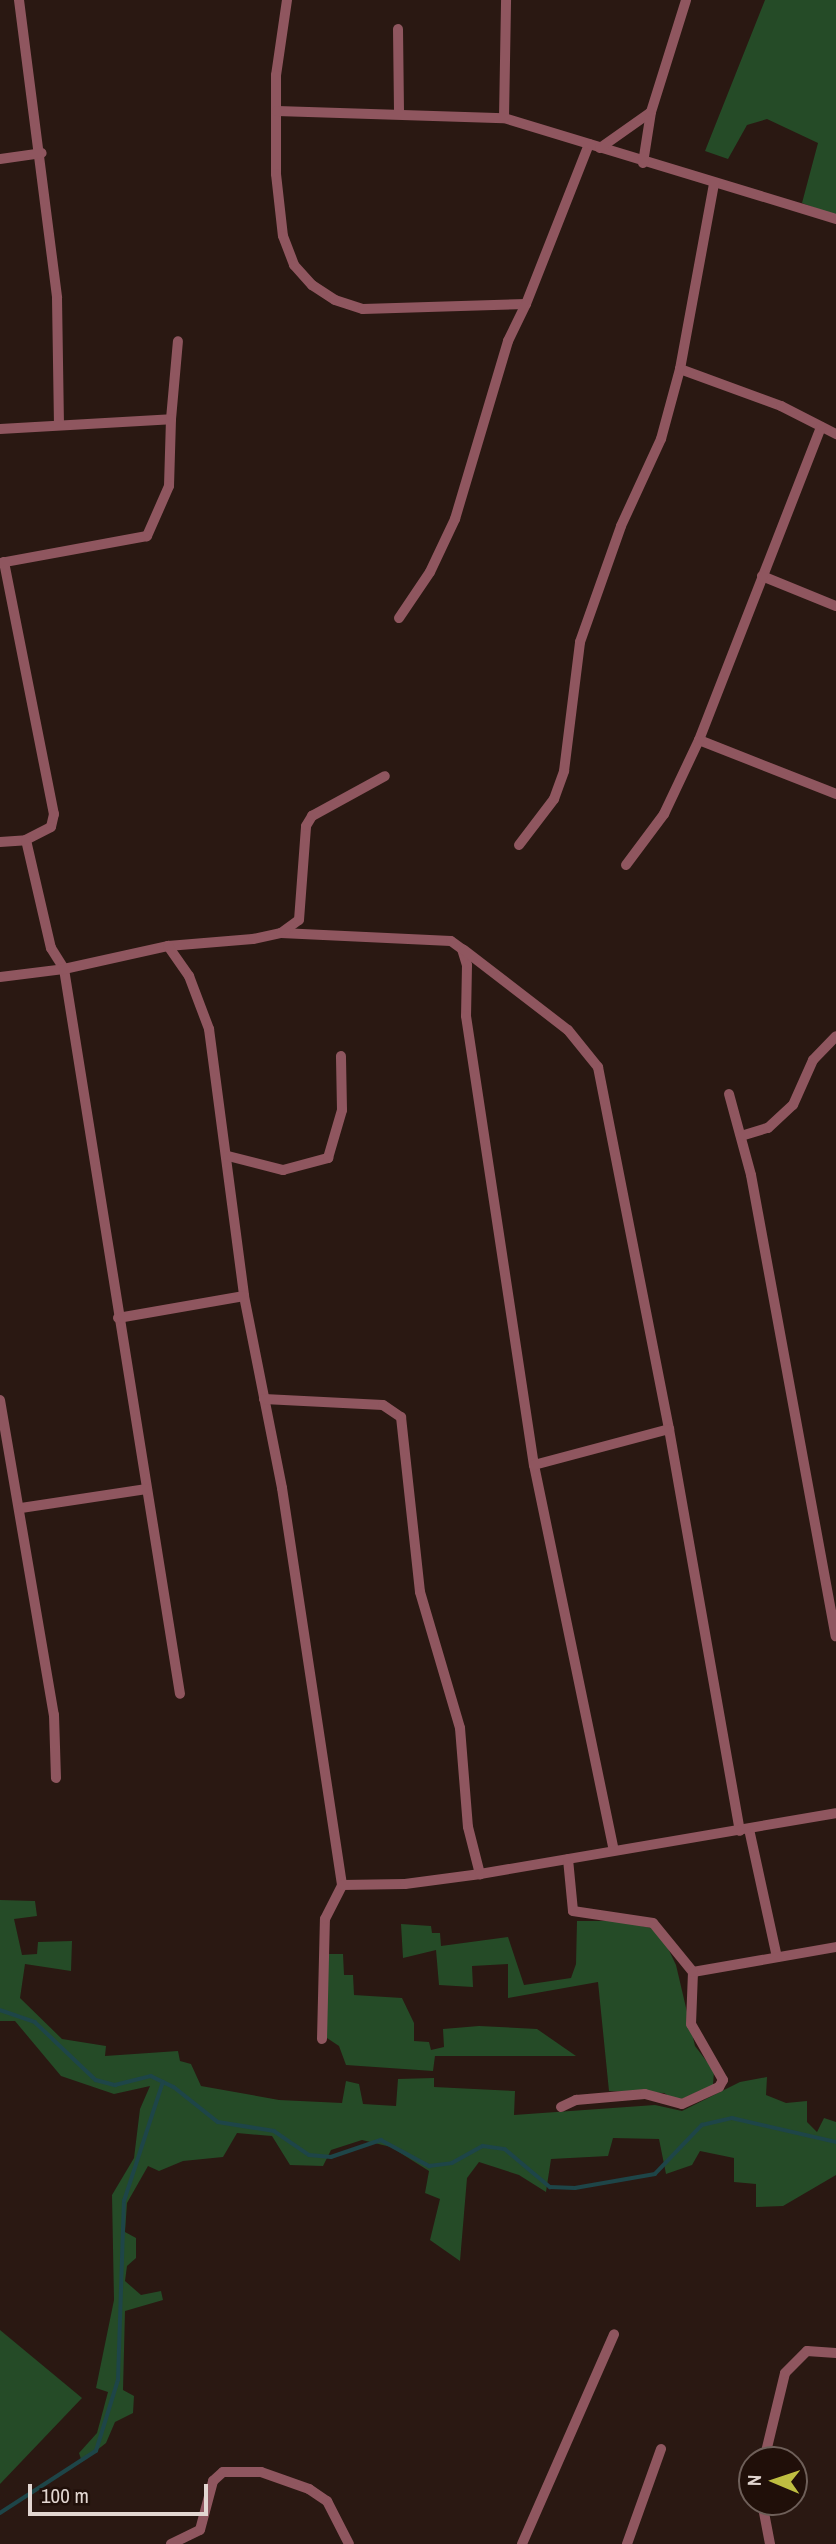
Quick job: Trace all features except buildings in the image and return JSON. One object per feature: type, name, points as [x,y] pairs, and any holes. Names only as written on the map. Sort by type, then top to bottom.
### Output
[{"type":"street","points":[[19,0],[31,105],[42,153],[57,298],[59,423]]},
{"type":"street","points":[[287,0],[276,75],[276,174],[284,236],[295,265],[312,285],[335,300],[363,309],[526,304]]},
{"type":"street","points":[[504,117],[506,0]]},
{"type":"street","points":[[643,163],[651,112],[686,0]]},
{"type":"street","points":[[398,29],[399,114]]},
{"type":"street","points":[[277,111],[504,117],[643,163],[836,219]]},
{"type":"street","points":[[399,618],[430,572],[455,519],[508,341],[594,146],[651,112]]},
{"type":"street","points":[[0,159],[42,153]]},
{"type":"street","points":[[519,845],[554,799],[564,772],[580,642],[621,526],[661,439],[680,369],[714,183]]},
{"type":"street","points":[[0,842],[26,840],[51,827],[54,814],[2,563],[147,536],[169,486],[171,419],[178,341]]},
{"type":"street","points":[[680,369],[781,407],[836,434]]},
{"type":"street","points":[[0,429],[59,423],[171,419]]},
{"type":"street","points":[[626,865],[664,814],[699,740],[821,427]]},
{"type":"street","points":[[762,576],[836,606]]},
{"type":"street","points":[[699,740],[836,794]]},
{"type":"street","points":[[281,933],[299,920],[303,839],[312,816],[385,776]]},
{"type":"street","points":[[26,840],[51,948],[64,969],[180,1694]]},
{"type":"street","points":[[0,977],[64,969],[168,946],[281,933],[451,941],[568,1031],[598,1067],[744,1830],[777,1957]]},
{"type":"street","points":[[168,946],[189,976],[209,1029],[228,1156],[244,1296],[264,1399],[342,1885],[325,1919],[322,2039]]},
{"type":"street","points":[[462,949],[467,965],[466,1016],[534,1465],[614,1850]]},
{"type":"street","points":[[741,1136],[768,1128],[793,1105],[813,1060],[836,1036]]},
{"type":"street","points":[[228,1156],[284,1170],[328,1158],[342,1110],[341,1056]]},
{"type":"street","points":[[729,1094],[741,1136],[836,1636]]},
{"type":"street","points":[[118,1318],[244,1296]]},
{"type":"street","points":[[264,1399],[383,1405],[401,1418],[420,1592],[460,1728],[468,1827],[480,1874]]},
{"type":"street","points":[[0,1400],[21,1508],[54,1715],[56,1778]]},
{"type":"street","points":[[534,1465],[669,1429]]},
{"type":"street","points":[[21,1508],[147,1489]]},
{"type":"street","points":[[342,1885],[405,1884],[480,1874],[836,1813]]},
{"type":"street","points":[[561,2107],[576,2100],[645,2094],[682,2104],[719,2087],[723,2078],[691,2024],[693,1972],[653,1923],[573,1911],[568,1859]]},
{"type":"street","points":[[693,1972],[836,1947]]},
{"type":"street","points":[[522,2544],[614,2334]]},
{"type":"street","points":[[767,2446],[785,2373],[807,2351],[836,2353]]},
{"type":"street","points":[[626,2544],[661,2449]]},
{"type":"street","points":[[171,2544],[200,2530],[213,2481],[223,2472],[261,2472],[309,2489],[327,2501],[349,2544]]},
{"type":"street","points":[[764,2516],[769,2544]]},
{"type":"green space","points":[[765,0],[836,0],[836,216],[802,203],[818,143],[767,119],[747,125],[728,159],[705,151]]},
{"type":"green space","points":[[0,1900],[35,1901],[37,1916],[14,1919],[22,1955],[37,1954],[38,1942],[72,1941],[71,1971],[25,1964],[20,1998],[62,2039],[106,2046],[105,2056],[178,2051],[180,2061],[191,2064],[201,2086],[279,2100],[342,2103],[346,2081],[359,2084],[363,2104],[396,2106],[398,2079],[434,2078],[434,2087],[515,2091],[514,2115],[655,2105],[682,2111],[740,2082],[767,2077],[766,2095],[786,2103],[807,2101],[807,2122],[817,2132],[824,2118],[836,2122],[836,2175],[783,2206],[756,2207],[756,2184],[734,2182],[734,2158],[700,2151],[692,2165],[666,2174],[659,2139],[613,2138],[608,2156],[551,2159],[546,2192],[519,2175],[479,2162],[467,2178],[460,2261],[430,2240],[440,2199],[425,2193],[429,2171],[391,2147],[362,2140],[331,2150],[323,2166],[290,2165],[272,2136],[237,2133],[223,2157],[183,2161],[159,2171],[148,2166],[127,2203],[125,2232],[136,2238],[136,2258],[127,2266],[125,2281],[141,2295],[161,2291],[163,2300],[125,2311],[123,2390],[134,2396],[133,2413],[115,2422],[106,2443],[82,2462],[79,2453],[97,2433],[108,2392],[96,2388],[114,2300],[112,2195],[134,2158],[140,2109],[150,2086],[114,2094],[61,2076],[15,2021],[0,2021]]},
{"type":"green space","points":[[577,1921],[618,1921],[651,1928],[664,1940],[676,1965],[695,2046],[714,2071],[713,2085],[677,2101],[664,2093],[609,2091],[598,1982],[508,1998],[508,1964],[472,1966],[473,1987],[439,1985],[436,1950],[403,1958],[401,1924],[431,1926],[432,1933],[440,1933],[441,1946],[508,1937],[524,1985],[571,1978],[576,1964]]},
{"type":"green space","points":[[326,1954],[343,1954],[344,1975],[353,1975],[354,1995],[402,1998],[414,2023],[414,2041],[429,2042],[431,2050],[444,2047],[443,2029],[479,2026],[537,2029],[576,2056],[435,2056],[433,2071],[346,2065],[339,2046],[327,2038]]},
{"type":"green space","points":[[0,2330],[82,2398],[0,2484]]},
{"type":"waterway","points":[[0,2010],[35,2022],[96,2080],[115,2085],[151,2076],[174,2087],[218,2122],[274,2131],[309,2155],[331,2157],[381,2140],[429,2166],[452,2163],[483,2146],[505,2149],[550,2187],[575,2188],[655,2174],[702,2125],[732,2118],[836,2142]]},
{"type":"waterway","points":[[0,2513],[96,2451],[118,2380],[124,2201],[163,2082]]}]
